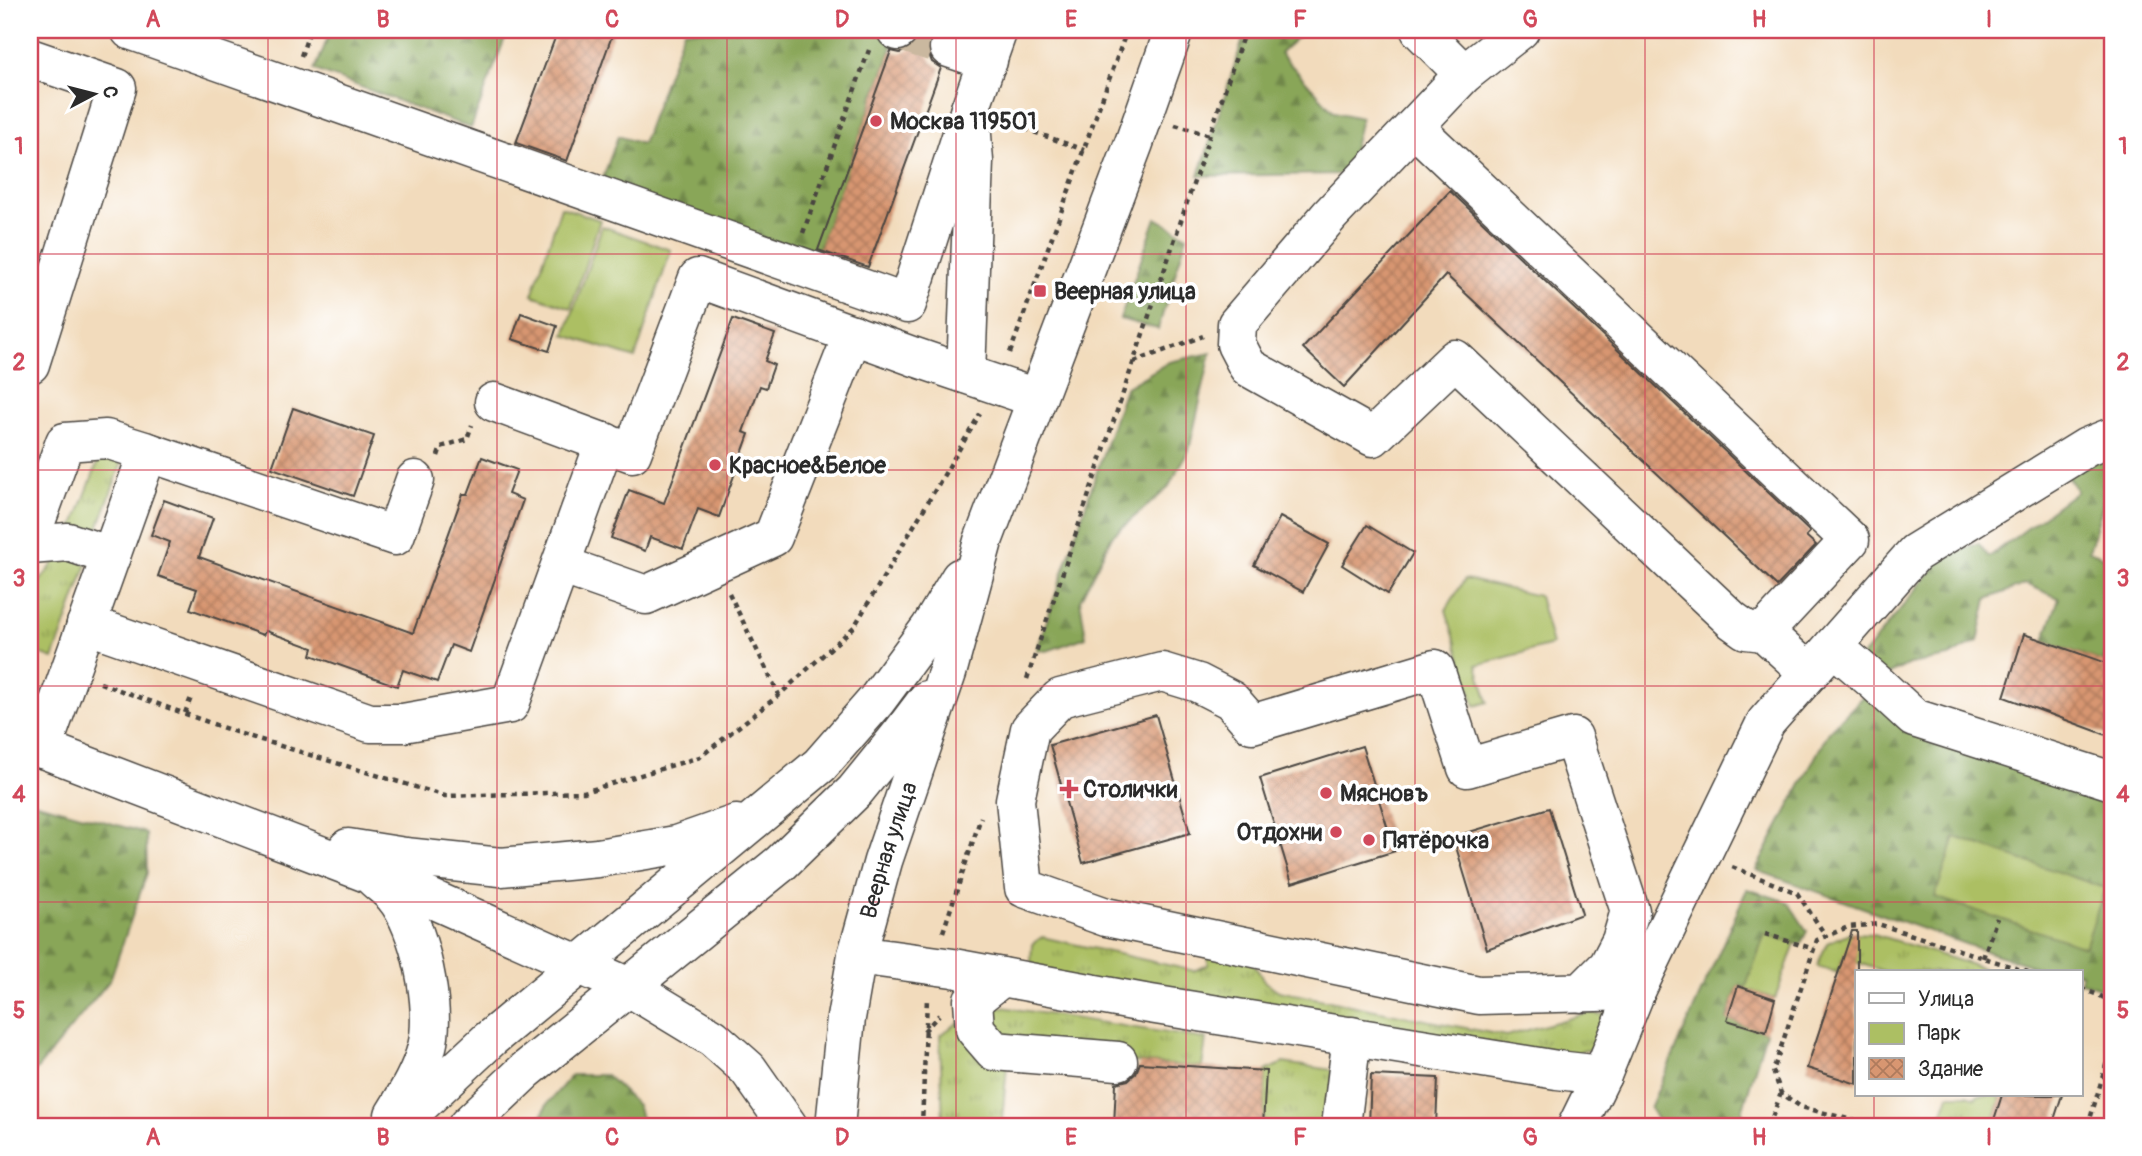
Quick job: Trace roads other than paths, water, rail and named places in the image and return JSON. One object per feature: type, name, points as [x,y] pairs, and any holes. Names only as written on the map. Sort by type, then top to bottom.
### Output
[{"type":"street","points":[[130,30],[906,304],[993,46],[949,48]]},
{"type":"street","name":"Веерная улица","points":[[835,1126],[846,1018],[857,955],[883,861],[947,673],[983,541],[1174,30]]},
{"type":"street","points":[[1420,30],[1464,74]]},
{"type":"street","points":[[1520,30],[1464,74],[1330,215],[1237,324],[1236,344],[1248,367],[1373,437],[1455,359],[1732,620],[1746,630],[1765,632],[1875,682],[1914,718],[2112,781]]},
{"type":"street","points":[[30,58],[117,88],[30,364]]},
{"type":"street","points":[[966,374],[974,161],[970,109]]},
{"type":"street","points":[[1414,127],[1850,540],[1765,632]]},
{"type":"street","points":[[812,318],[828,276]]},
{"type":"street","points":[[494,402],[632,453],[698,278],[1036,398]]},
{"type":"street","points":[[561,565],[646,595],[773,537],[853,334]]},
{"type":"street","points":[[30,538],[65,442],[106,439],[395,536],[415,480]]},
{"type":"street","points":[[86,624],[370,723],[403,723],[510,705],[605,442]]},
{"type":"street","points":[[1577,1126],[1602,1075],[1636,991],[1766,722],[1915,553],[2087,447],[2109,445]]},
{"type":"street","points":[[148,452],[86,624],[36,747],[414,891],[629,987],[713,1038],[748,1069],[788,1126]]},
{"type":"street","points":[[397,1126],[490,1038],[820,765],[876,701],[930,628],[983,541]]},
{"type":"street","points":[[30,545],[68,542],[111,556]]},
{"type":"street","points":[[1581,993],[1608,965],[1621,941],[1630,911],[1573,737],[1466,768],[1435,668],[1251,724],[1231,700],[1198,682],[1162,672],[1060,698],[1030,729],[1014,800],[1024,888],[1106,917],[1479,995],[1581,993],[1636,991]]},
{"type":"street","points":[[467,1126],[526,1070],[780,864],[855,791],[947,673]]},
{"type":"street","points":[[268,835],[405,857],[501,867],[598,858],[676,845],[761,816]]},
{"type":"street","points":[[369,874],[395,897],[414,932],[424,970],[431,1017],[427,1046],[413,1083],[388,1126]]},
{"type":"street","points":[[857,955],[932,965],[1352,1037],[1602,1075]]},
{"type":"street","points":[[1002,977],[973,1000],[975,1029],[994,1051],[1118,1061]]},
{"type":"street","points":[[1341,1126],[1352,1037]]},
{"type":"tunnel","points":[[898,31],[949,48]]},
{"type":"place","name":"Москва 119501","points":[[876,121]]},
{"type":"place","name":"Веерная улица","points":[[1040,291]]},
{"type":"place","name":"Красное&Белое","points":[[715,465]]},
{"type":"place","name":"Столички","points":[[1069,789]]},
{"type":"place","name":"Мясновъ","points":[[1326,793]]},
{"type":"place","name":"Отдохни","points":[[1336,832]]},
{"type":"place","name":"Пятёрочка","points":[[1369,840]]}]
